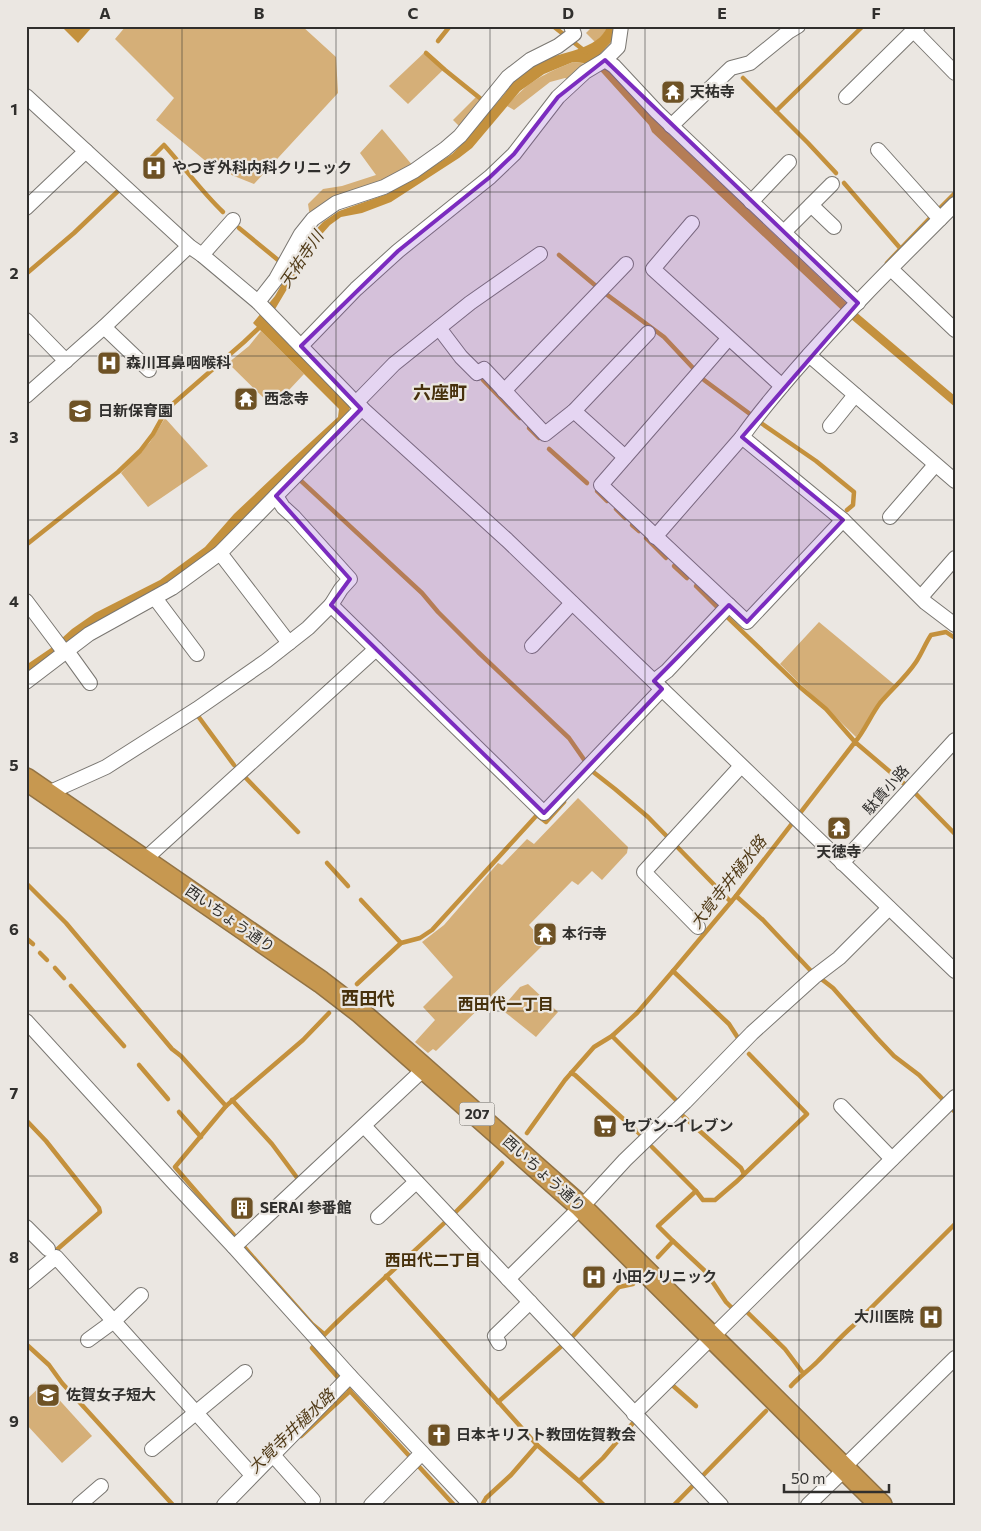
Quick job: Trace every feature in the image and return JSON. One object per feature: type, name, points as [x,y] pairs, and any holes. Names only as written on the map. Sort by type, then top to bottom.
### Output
[{"type":"highway","name":"西いちょう通り","points":[[26,780],[321,982],[360,1012],[581,1207],[881,1505]]},
{"type":"street","points":[[301,346],[356,289],[398,251],[490,177],[514,154],[558,97],[585,72],[600,63],[618,47],[621,26]]},
{"type":"street","points":[[671,126],[731,68],[750,63],[798,26]]},
{"type":"street","points":[[846,96],[916,28],[955,73]]},
{"type":"street","points":[[264,309],[276,279],[301,234],[313,219],[336,203],[384,187],[414,171],[445,149],[460,136],[508,77],[530,60],[558,46],[572,30]]},
{"type":"street","points":[[600,63],[614,66],[671,126],[784,232],[852,308]]},
{"type":"street","points":[[26,96],[189,246],[264,309],[359,406],[507,540],[955,971]]},
{"type":"street","points":[[878,150],[940,219]]},
{"type":"street","points":[[26,208],[86,151]]},
{"type":"street","points":[[751,202],[789,162]]},
{"type":"street","points":[[784,232],[832,184]]},
{"type":"street","points":[[812,205],[834,227]]},
{"type":"street","points":[[656,537],[809,355],[852,308],[953,208]]},
{"type":"street","points":[[202,255],[233,220]]},
{"type":"street","points":[[692,222],[653,269],[782,386]]},
{"type":"street","points":[[26,396],[104,328],[189,246]]},
{"type":"street","points":[[26,682],[88,634],[155,598],[188,577],[220,553],[276,496],[359,406],[394,364],[470,303],[540,254]]},
{"type":"street","points":[[504,391],[626,264]]},
{"type":"street","points":[[891,269],[955,330]]},
{"type":"street","points":[[26,320],[66,361]]},
{"type":"street","points":[[104,328],[149,370]]},
{"type":"street","points":[[439,328],[461,357],[477,373],[484,369],[545,434],[574,410],[648,333]]},
{"type":"street","points":[[728,339],[601,485],[747,622],[843,520]]},
{"type":"street","points":[[809,355],[955,481]]},
{"type":"street","points":[[830,426],[855,395]]},
{"type":"street","points":[[574,410],[625,457]]},
{"type":"street","points":[[742,437],[843,520],[921,596],[952,623]]},
{"type":"street","points":[[890,517],[936,465]]},
{"type":"street","points":[[46,794],[106,767],[197,710],[289,643],[308,628],[331,605],[350,579],[283,507],[276,496]]},
{"type":"street","points":[[220,553],[289,643]]},
{"type":"street","points":[[921,596],[955,558]]},
{"type":"street","points":[[155,598],[196,654]]},
{"type":"street","points":[[26,601],[90,683]]},
{"type":"street","points":[[532,646],[572,603]]},
{"type":"street","points":[[331,605],[544,813],[588,766],[658,685],[667,671],[729,605]]},
{"type":"street","points":[[144,860],[376,649]]},
{"type":"street","name":"駄賃小路","points":[[842,863],[955,740]]},
{"type":"street","points":[[698,927],[644,872],[742,766]]},
{"type":"street","points":[[508,1279],[752,1033],[839,958],[889,908]]},
{"type":"street","points":[[26,1022],[175,1184],[238,1244],[318,1340],[345,1381],[416,1458],[470,1505]]},
{"type":"street","points":[[238,1244],[425,1068]]},
{"type":"street","points":[[634,1414],[950,1102]]},
{"type":"street","points":[[841,1106],[892,1159]]},
{"type":"street","points":[[365,1126],[720,1505]]},
{"type":"street","points":[[378,1217],[416,1182]]},
{"type":"street","points":[[26,1227],[48,1249]]},
{"type":"street","points":[[26,1282],[56,1257],[252,1475]]},
{"type":"street","points":[[88,1340],[114,1321],[141,1295]]},
{"type":"street","points":[[499,1343],[495,1336],[530,1302]]},
{"type":"street","points":[[808,1505],[955,1358]]},
{"type":"street","points":[[152,1449],[245,1372]]},
{"type":"street","points":[[224,1505],[252,1475],[276,1459],[345,1381]]},
{"type":"street","points":[[371,1505],[416,1458]]},
{"type":"street","points":[[276,1459],[313,1500]]},
{"type":"street","points":[[79,1505],[101,1486]]},
{"type":"highlighted area","points":[[605,60],[858,303],[742,437],[843,520],[747,622],[729,605],[654,681],[662,689],[544,813],[331,605],[350,579],[276,496],[361,409],[301,346],[398,251],[490,177],[514,154],[558,97]]},
{"type":"shaded area","points":[[126,26],[302,26],[336,57],[338,93],[254,184],[214,168],[156,120],[174,98],[115,39]]},
{"type":"shaded area","points":[[593,26],[607,27],[602,37],[595,42],[586,33]]},
{"type":"shaded area","points":[[426,51],[445,68],[408,104],[389,86]]},
{"type":"shaded area","points":[[573,62],[588,64],[570,81],[565,78],[550,82],[514,110],[507,106],[529,84],[553,70]]},
{"type":"shaded area","points":[[478,95],[484,100],[460,127],[453,120]]},
{"type":"shaded area","points":[[382,129],[413,166],[310,217],[308,204],[323,189],[342,186],[376,175],[360,153]]},
{"type":"shaded area","points":[[261,331],[304,374],[273,407],[228,363],[249,346]]},
{"type":"shaded area","points":[[165,418],[208,466],[148,507],[121,473],[150,442]]},
{"type":"shaded area","points":[[819,622],[896,686],[876,709],[856,737],[780,664]]},
{"type":"shaded area","points":[[578,798],[628,847],[627,853],[602,880],[592,871],[578,885],[572,881],[529,925],[545,943],[436,1051],[433,1049],[428,1053],[415,1042],[435,1020],[423,1007],[453,977],[422,942],[444,925],[498,863],[502,865],[527,839],[534,844]]},
{"type":"shaded area","points":[[528,984],[558,1012],[536,1037],[501,1009],[520,987]]},
{"type":"shaded area","points":[[44,1383],[92,1436],[62,1463],[26,1424],[26,1400]]},
{"type":"water","points":[[61,26],[93,26],[78,43]]},
{"type":"water","points":[[607,26],[616,26],[615,38],[598,56],[610,72],[665,130],[856,312],[955,396],[955,407],[850,318],[652,132],[649,125],[594,64],[573,62],[544,74],[520,91],[472,148],[459,158],[391,202],[362,213],[341,217],[330,225],[315,242],[268,321],[350,407],[348,418],[216,548],[163,587],[26,676],[26,665],[51,648],[72,629],[95,613],[160,580],[205,547],[234,514],[338,417],[339,409],[253,323],[275,296],[308,238],[323,222],[339,211],[387,194],[452,154],[506,92],[504,88],[520,74],[538,62],[588,45],[603,34]]},
{"type":"waterway","points":[[438,41],[450,26]]},
{"type":"waterway","points":[[553,26],[586,52]]},
{"type":"waterway","points":[[836,173],[776,111],[863,26]]},
{"type":"waterway","points":[[426,53],[481,99]]},
{"type":"waterway","points":[[743,78],[776,111]]},
{"type":"waterway","points":[[146,163],[164,145],[223,212]]},
{"type":"waterway","points":[[844,183],[900,248]]},
{"type":"waterway","points":[[26,274],[74,233],[118,191]]},
{"type":"waterway","points":[[939,209],[955,193]]},
{"type":"waterway","points":[[887,263],[931,217]]},
{"type":"waterway","points":[[239,228],[278,260]]},
{"type":"waterway","points":[[559,255],[596,286]]},
{"type":"waterway","points":[[606,294],[664,337],[694,369]]},
{"type":"waterway","name":"天祐寺川","points":[[26,545],[118,472],[140,451],[153,434],[167,409],[262,325]]},
{"type":"waterway","points":[[483,380],[520,418]]},
{"type":"waterway","points":[[704,380],[750,414]]},
{"type":"waterway","points":[[761,423],[816,461],[854,492],[853,505],[847,510]]},
{"type":"waterway","points":[[529,428],[539,438]]},
{"type":"waterway","points":[[549,449],[587,483]]},
{"type":"waterway","points":[[299,479],[422,593],[478,652],[569,738],[592,771],[648,817],[731,902]]},
{"type":"waterway","points":[[597,491],[607,501]]},
{"type":"waterway","points":[[616,509],[625,518]]},
{"type":"waterway","points":[[632,525],[639,531]]},
{"type":"waterway","points":[[646,538],[666,558]]},
{"type":"waterway","points":[[674,566],[687,578]]},
{"type":"waterway","points":[[696,586],[718,608]]},
{"type":"waterway","points":[[726,616],[801,688],[826,709],[855,742],[880,703],[916,662],[931,635],[946,632],[955,638]]},
{"type":"waterway","points":[[198,716],[234,765]]},
{"type":"waterway","name":"大覚寺井樋水路","points":[[527,1133],[565,1080],[594,1047],[612,1036],[637,1013],[736,896],[855,742],[915,793],[955,834]]},
{"type":"waterway","points":[[244,776],[298,832]]},
{"type":"waterway","points":[[357,984],[401,943],[420,938],[432,930],[537,815],[546,822],[564,802]]},
{"type":"waterway","points":[[327,863],[348,886]]},
{"type":"waterway","points":[[26,883],[66,923],[172,1049],[181,1056],[226,1106]]},
{"type":"waterway","points":[[736,896],[763,920],[811,971],[833,988],[894,1056],[919,1075],[955,1112]]},
{"type":"waterway","points":[[361,900],[401,943]]},
{"type":"waterway","points":[[26,938],[33,944]]},
{"type":"waterway","points":[[40,953],[47,960]]},
{"type":"waterway","points":[[55,968],[64,978]]},
{"type":"waterway","points":[[673,971],[729,1024],[738,1038]]},
{"type":"waterway","points":[[71,986],[124,1046]]},
{"type":"waterway","points":[[324,1334],[312,1324],[175,1167],[226,1106],[303,1040],[329,1013]]},
{"type":"waterway","points":[[612,1036],[676,1100]]},
{"type":"waterway","points":[[658,1257],[673,1241],[658,1226],[696,1191],[703,1200],[715,1200],[807,1114],[749,1054]]},
{"type":"waterway","points":[[139,1065],[168,1099]]},
{"type":"waterway","points":[[571,1073],[641,1135]]},
{"type":"waterway","points":[[232,1100],[272,1144],[298,1179]]},
{"type":"waterway","points":[[179,1112],[201,1137]]},
{"type":"waterway","points":[[683,1116],[741,1168],[744,1174]]},
{"type":"waterway","points":[[26,1120],[46,1141],[99,1208],[100,1212],[53,1253]]},
{"type":"waterway","points":[[652,1147],[696,1191]]},
{"type":"waterway","name":"大覚寺井樋水路","points":[[301,1436],[350,1391],[312,1348],[344,1315],[452,1215],[502,1163]]},
{"type":"waterway","points":[[791,1386],[955,1224]]},
{"type":"waterway","points":[[673,1241],[706,1272],[726,1302],[732,1308],[735,1307]]},
{"type":"waterway","points":[[386,1276],[537,1445],[604,1505]]},
{"type":"waterway","points":[[498,1402],[574,1335],[619,1287],[633,1284]]},
{"type":"waterway","points":[[745,1310],[785,1349],[803,1373]]},
{"type":"waterway","points":[[26,1344],[49,1365],[62,1383],[173,1505]]},
{"type":"waterway","points":[[669,1386],[671,1384],[696,1406]]},
{"type":"waterway","points":[[350,1391],[454,1505]]},
{"type":"waterway","points":[[674,1505],[766,1411]]},
{"type":"waterway","points":[[579,1481],[603,1458],[633,1423]]},
{"type":"waterway","points":[[482,1505],[486,1498],[511,1475],[537,1445]]},
{"type":"place","name":"天祐寺","points":[[673,92]]},
{"type":"place","name":"やつぎ外科内科クリニック","points":[[154,168]]},
{"type":"place","name":"森川耳鼻咽喉科","points":[[109,363]]},
{"type":"place","name":"西念寺","points":[[246,399]]},
{"type":"place","name":"日新保育園","points":[[80,411]]},
{"type":"place","name":"天徳寺","points":[[839,828]]},
{"type":"place","name":"本行寺","points":[[545,934]]},
{"type":"place","name":"セブン-イレブン","points":[[605,1126]]},
{"type":"place","name":"SERAI 参番館","points":[[242,1208]]},
{"type":"place","name":"小田クリニック","points":[[594,1277]]},
{"type":"place","name":"大川医院","points":[[931,1317]]},
{"type":"place","name":"佐賀女子短大","points":[[48,1395]]},
{"type":"place","name":"日本キリスト教団佐賀教会","points":[[439,1435]]},
{"type":"district","name":"六座町","points":[[440,393]]},
{"type":"district","name":"西田代","points":[[368,999]]},
{"type":"district","name":"西田代一丁目","points":[[506,1004]]},
{"type":"district","name":"西田代二丁目","points":[[433,1260]]}]
